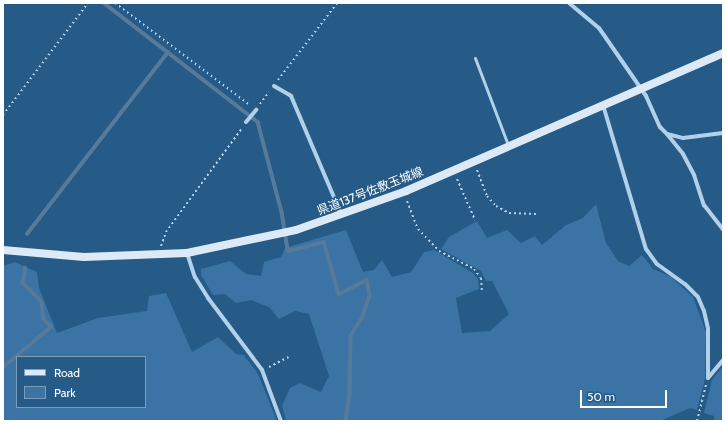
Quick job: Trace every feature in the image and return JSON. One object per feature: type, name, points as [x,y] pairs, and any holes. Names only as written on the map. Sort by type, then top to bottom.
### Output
[{"type":"main road","name":"県道137号佐敷玉城線","points":[[3,250],[84,257],[187,253],[293,231],[342,216],[404,192],[723,52]]},
{"type":"street","points":[[569,3],[600,28],[641,88],[660,127],[683,154],[694,175],[704,205],[723,229]]},
{"type":"street","points":[[274,86],[291,96],[342,216]]},
{"type":"street","points":[[603,105],[646,249],[657,264],[685,284],[698,297],[704,312],[708,329],[708,378]]},
{"type":"street","points":[[246,122],[256,110]]},
{"type":"street","points":[[667,134],[683,138],[723,133]]},
{"type":"street","points":[[187,253],[195,277],[208,298],[262,370],[281,421]]},
{"type":"street","points":[[708,378],[723,360]]},
{"type":"lane","points":[[475,58],[509,146]]},
{"type":"path","points":[[3,115],[88,3]]},
{"type":"path","points":[[115,3],[256,109],[337,3]]},
{"type":"path","points":[[162,254],[161,244],[166,232],[246,122]]},
{"type":"path","points":[[474,162],[487,196],[496,206],[509,212],[536,214]]},
{"type":"path","points":[[454,170],[475,220]]},
{"type":"path","points":[[404,192],[418,230],[439,251],[474,270],[481,278],[482,291]]},
{"type":"path","points":[[262,370],[289,357]]},
{"type":"path","points":[[698,421],[708,378]]},
{"type":"green space","points":[[596,204],[606,243],[618,261],[629,266],[642,255],[653,269],[671,277],[693,297],[706,332],[705,379],[697,410],[690,408],[660,421],[286,421],[282,406],[290,388],[300,383],[321,392],[329,376],[309,314],[295,311],[279,319],[269,307],[251,300],[236,303],[225,294],[213,295],[201,275],[201,269],[230,261],[246,274],[261,276],[264,262],[281,257],[285,248],[346,230],[363,272],[374,270],[382,260],[392,277],[411,272],[424,252],[434,250],[473,273],[478,279],[479,289],[456,298],[462,333],[490,331],[509,314],[492,281],[486,281],[481,271],[441,249],[449,237],[477,221],[487,238],[507,230],[521,243],[535,236],[542,245],[566,225],[583,218]]},
{"type":"green space","points":[[15,262],[37,272],[39,288],[57,333],[98,318],[147,311],[149,296],[166,293],[192,352],[218,337],[236,354],[244,355],[258,374],[277,421],[3,421],[3,266]]},
{"type":"green space","points":[[723,366],[723,421],[714,421],[714,416],[704,413],[712,380]]},
{"type":"waterway","points":[[104,3],[258,122],[282,212],[288,251],[324,242],[339,294],[367,280],[370,296],[362,319],[351,336],[350,395],[346,421]]},
{"type":"waterway","points":[[27,234],[168,52]]},
{"type":"waterway","points":[[16,356],[51,327],[43,319],[42,303],[23,283],[25,268]]},
{"type":"waterway","points":[[3,367],[16,356]]}]
